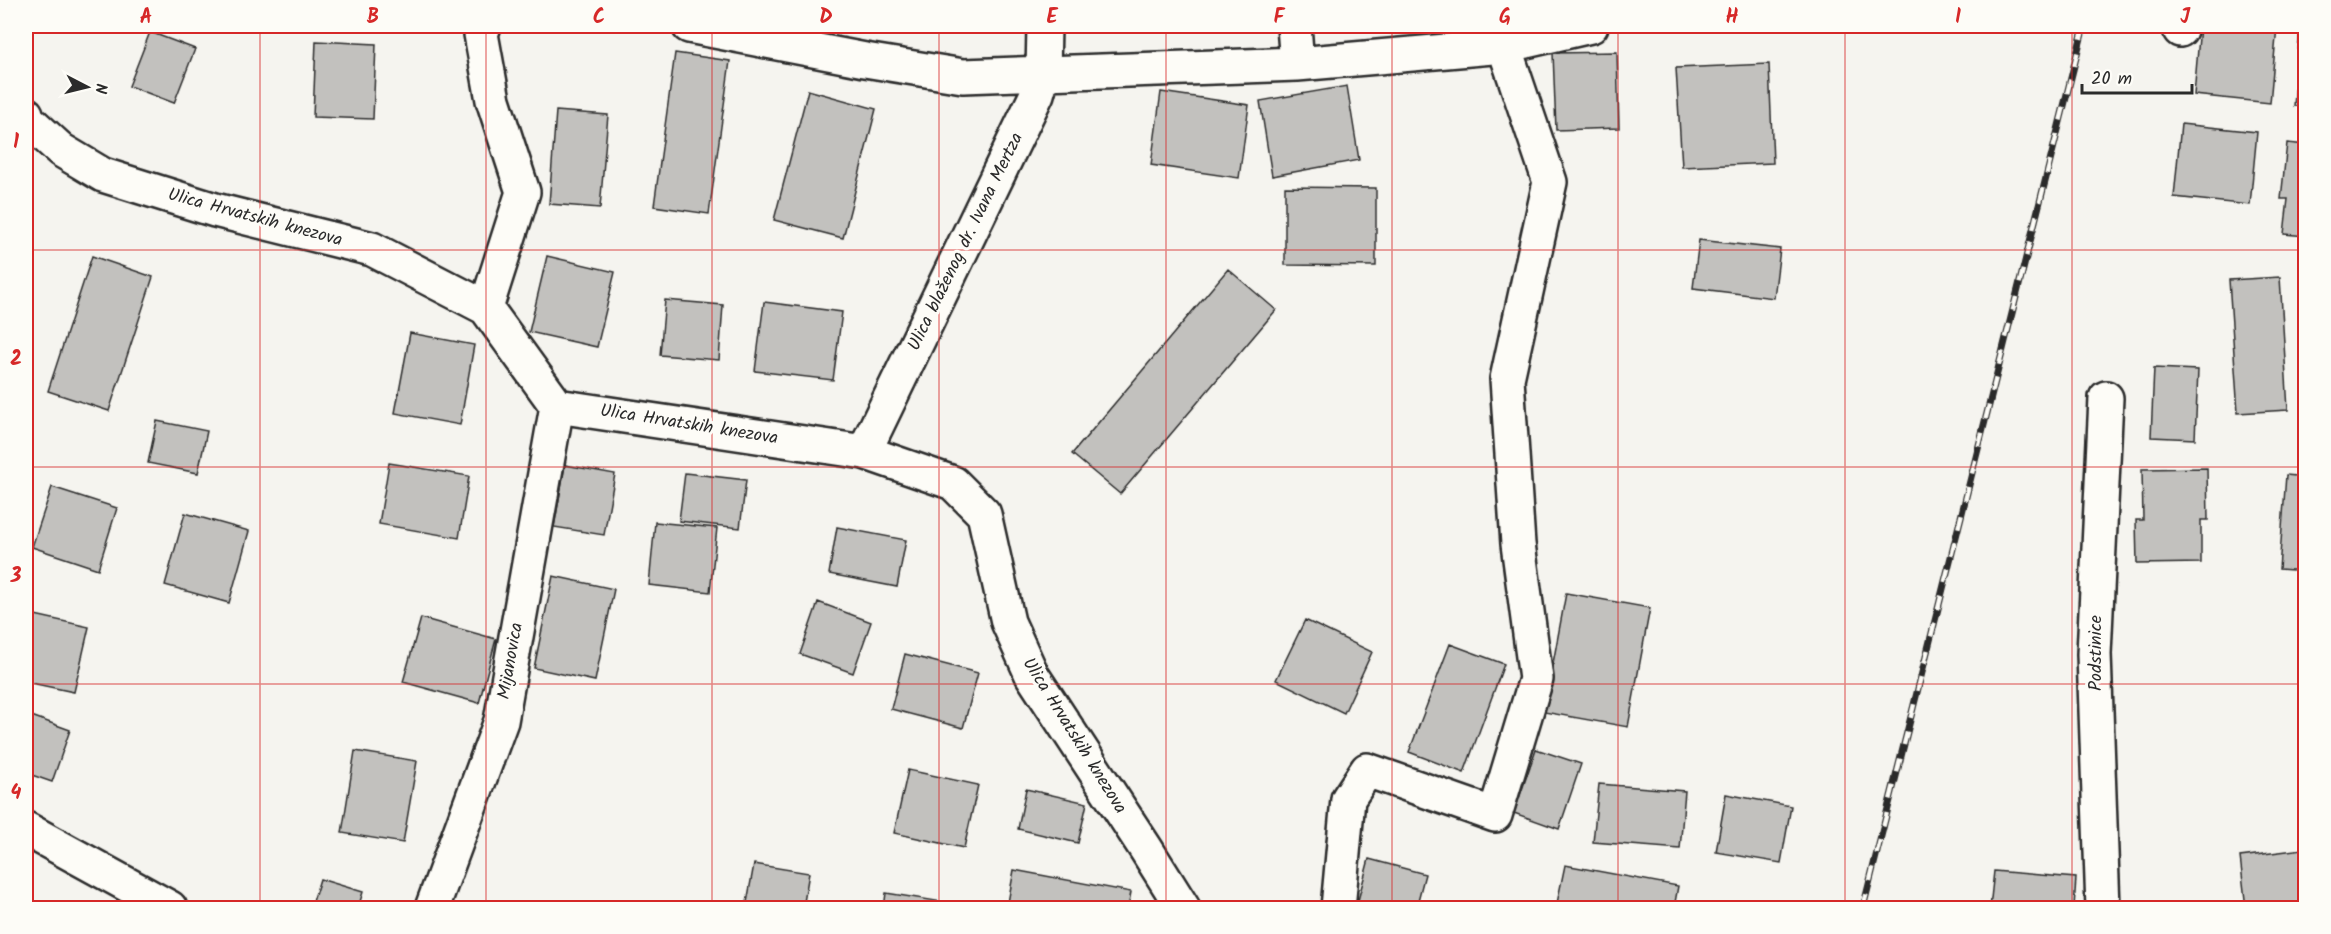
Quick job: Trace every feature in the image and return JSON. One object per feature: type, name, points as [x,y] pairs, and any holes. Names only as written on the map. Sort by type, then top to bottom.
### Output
[{"type":"street","points":[[484,26],[481,34],[493,100],[523,192],[486,308]]},
{"type":"street","points":[[689,26],[865,60],[963,76],[1297,64],[1504,46],[1591,26]]},
{"type":"street","name":"Ulica blaženog dr. Ivana Mertza","points":[[864,452],[1037,94],[1043,73],[1044,26]]},
{"type":"street","points":[[1294,26],[1297,64]]},
{"type":"street","points":[[1338,909],[1348,799],[1367,770],[1496,815],[1536,679],[1518,544],[1507,378],[1550,182],[1504,46]]},
{"type":"street","name":"Ulica Hrvatskih knezova","points":[[26,117],[61,150],[103,175],[215,210],[372,249],[486,308],[557,406],[864,452],[953,483],[984,514],[1008,622],[1032,675],[1183,909]]},
{"type":"street","name":"Podstinice","points":[[2103,909],[2094,654],[2106,399]]},
{"type":"street","name":"Mijanovica","points":[[432,909],[501,721],[557,406]]},
{"type":"street","points":[[26,829],[170,909]]},
{"type":"building","points":[[896,26],[944,26],[944,30]]},
{"type":"building","points":[[2200,26],[2277,26],[2270,103],[2194,95]]},
{"type":"building","points":[[2300,26],[2306,26],[2306,107],[2294,106]]},
{"type":"building","points":[[150,32],[195,49],[174,103],[129,86]]},
{"type":"building","points":[[316,41],[376,44],[373,119],[313,117]]},
{"type":"building","points":[[1617,52],[1619,128],[1556,130],[1553,53]]},
{"type":"building","points":[[675,53],[730,61],[709,214],[654,206]]},
{"type":"building","points":[[1769,64],[1773,163],[1682,167],[1676,68]]},
{"type":"building","points":[[1347,86],[1359,160],[1272,176],[1260,101]]},
{"type":"building","points":[[808,90],[876,109],[843,238],[774,220]]},
{"type":"building","points":[[1161,92],[1249,105],[1239,178],[1151,165]]},
{"type":"building","points":[[556,111],[608,115],[600,208],[549,204]]},
{"type":"building","points":[[2181,124],[2257,132],[2250,205],[2174,197]]},
{"type":"building","points":[[2287,143],[2306,145],[2306,236],[2284,234],[2288,199],[2281,199]]},
{"type":"building","points":[[1285,187],[1376,188],[1376,266],[1285,265]]},
{"type":"building","points":[[1699,240],[1780,249],[1774,298],[1693,288]]},
{"type":"building","points":[[92,256],[153,277],[109,411],[48,391]]},
{"type":"building","points":[[547,256],[615,272],[597,347],[529,332]]},
{"type":"building","points":[[1228,269],[1276,310],[1120,494],[1072,454]]},
{"type":"building","points":[[2280,277],[2288,410],[2238,413],[2229,280]]},
{"type":"building","points":[[665,300],[723,305],[719,360],[660,355]]},
{"type":"building","points":[[764,302],[842,312],[833,380],[755,371]]},
{"type":"building","points":[[410,333],[474,345],[460,425],[395,413]]},
{"type":"building","points":[[2154,368],[2198,370],[2195,439],[2151,437]]},
{"type":"building","points":[[157,421],[207,431],[198,473],[148,463]]},
{"type":"building","points":[[389,463],[469,476],[459,538],[379,524]]},
{"type":"building","points":[[565,465],[615,474],[604,535],[554,527]]},
{"type":"building","points":[[2207,468],[2208,520],[2201,520],[2201,563],[2137,564],[2136,520],[2143,520],[2142,469]]},
{"type":"building","points":[[685,473],[746,480],[740,528],[679,521]]},
{"type":"building","points":[[2286,475],[2306,477],[2306,571],[2279,569]]},
{"type":"building","points":[[52,487],[117,508],[98,569],[32,547]]},
{"type":"building","points":[[185,513],[249,531],[229,603],[165,585]]},
{"type":"building","points":[[655,522],[717,528],[710,592],[649,585]]},
{"type":"building","points":[[837,527],[906,540],[897,587],[829,574]]},
{"type":"building","points":[[553,576],[614,589],[595,681],[534,668]]},
{"type":"building","points":[[1566,593],[1650,608],[1628,727],[1544,712]]},
{"type":"building","points":[[818,602],[871,622],[853,673],[800,654]]},
{"type":"building","points":[[26,613],[89,627],[74,692],[26,682]]},
{"type":"building","points":[[421,618],[496,639],[479,703],[403,682]]},
{"type":"building","points":[[1305,620],[1372,652],[1344,713],[1276,680]]},
{"type":"building","points":[[1450,644],[1504,664],[1464,773],[1409,752]]},
{"type":"building","points":[[905,654],[978,673],[963,728],[891,709]]},
{"type":"building","points":[[26,714],[70,730],[52,782],[26,773]]},
{"type":"building","points":[[1536,749],[1581,764],[1559,829],[1514,813]]},
{"type":"building","points":[[355,751],[417,761],[403,843],[342,833]]},
{"type":"building","points":[[908,770],[978,785],[964,848],[894,833]]},
{"type":"building","points":[[1599,784],[1685,791],[1680,849],[1593,842]]},
{"type":"building","points":[[1026,789],[1087,803],[1078,843],[1018,829]]},
{"type":"building","points":[[1726,794],[1791,806],[1781,863],[1716,852]]},
{"type":"building","points":[[2303,849],[2306,872],[2306,908],[2246,908],[2240,857]]},
{"type":"building","points":[[1369,859],[1425,874],[1416,908],[1356,908]]},
{"type":"building","points":[[754,864],[809,873],[803,908],[746,908]]},
{"type":"building","points":[[1565,865],[1678,886],[1674,908],[1556,908]]},
{"type":"building","points":[[1014,870],[1131,892],[1128,908],[1007,908]]},
{"type":"building","points":[[1994,871],[2076,878],[2074,908],[1990,908]]},
{"type":"building","points":[[320,879],[363,892],[358,908],[311,908]]},
{"type":"building","points":[[886,893],[943,902],[942,908],[884,908]]},
{"type":"railway","points":[[1863,908],[2084,26]]}]
